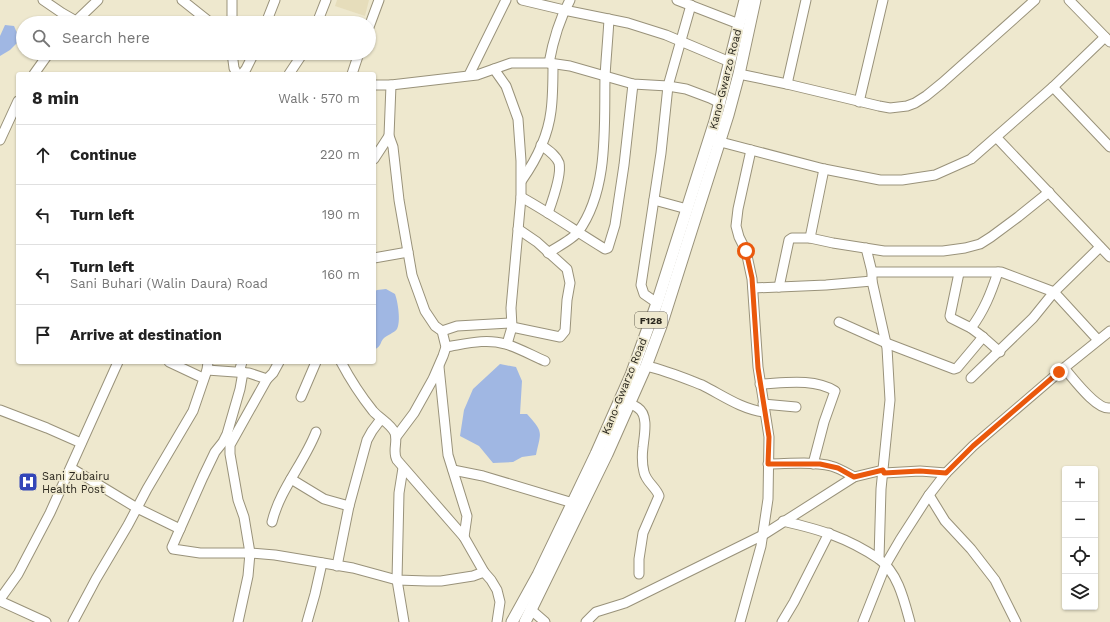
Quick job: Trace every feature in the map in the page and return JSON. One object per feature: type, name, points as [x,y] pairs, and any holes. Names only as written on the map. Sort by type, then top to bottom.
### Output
[{"type":"main road","name":"Kano-Gwarzo Road","points":[[525,622],[530,609],[593,484],[646,366],[672,292],[714,141],[720,103],[745,0]]},
{"type":"main road","name":"Kano-Gwarzo Road","points":[[512,622],[538,575],[573,503],[631,375],[657,303],[687,209],[739,74],[755,0]]},
{"type":"street","points":[[43,0],[66,16]]},
{"type":"street","points":[[81,16],[98,0]]},
{"type":"street","points":[[182,0],[202,16]]},
{"type":"street","points":[[231,0],[232,16]]},
{"type":"street","points":[[269,16],[275,0]]},
{"type":"street","points":[[320,16],[326,0]]},
{"type":"street","points":[[373,16],[379,0]]},
{"type":"street","points":[[469,75],[506,0]]},
{"type":"street","points":[[522,0],[564,10],[623,21],[647,28],[730,62]]},
{"type":"street","points":[[522,180],[535,159],[549,122],[551,110],[551,64],[553,42],[564,10],[570,0]]},
{"type":"street","points":[[677,0],[739,24]]},
{"type":"street","points":[[787,84],[806,0]]},
{"type":"street","points":[[859,102],[882,0]]},
{"type":"street","points":[[739,74],[859,102],[890,108],[899,108],[915,103],[942,83],[1035,0]]},
{"type":"street","points":[[714,141],[824,169],[880,180],[920,178],[946,171],[971,159],[997,138],[1108,39],[1069,0]]},
{"type":"street","points":[[657,303],[644,294],[641,285],[661,153],[668,86],[691,5]]},
{"type":"street","points":[[548,253],[577,233],[588,215],[593,203],[604,145],[605,77],[609,19]]},
{"type":"street","points":[[35,72],[44,60]]},
{"type":"street","points":[[233,60],[236,72]]},
{"type":"street","points":[[244,72],[250,60]]},
{"type":"street","points":[[290,72],[298,60]]},
{"type":"street","points":[[353,72],[357,60]]},
{"type":"street","points":[[376,85],[391,85],[477,75],[515,62],[570,66],[633,84],[668,86],[692,91],[720,103]]},
{"type":"street","points":[[494,69],[506,86],[518,119],[522,180],[513,276],[511,325],[507,344]]},
{"type":"street","points":[[521,197],[605,249],[609,247],[615,225],[624,164],[633,84]]},
{"type":"street","points":[[391,85],[389,136],[393,147],[399,200],[412,275],[425,311],[435,326],[442,331],[446,347],[439,366],[414,413],[396,437]]},
{"type":"street","points":[[1054,87],[1110,147]]},
{"type":"street","points":[[0,140],[16,105]]},
{"type":"street","points":[[376,156],[389,136]]},
{"type":"street","points":[[997,138],[1110,257]]},
{"type":"street","points":[[541,145],[554,156],[559,166],[556,189],[548,213]]},
{"type":"street","points":[[740,622],[761,546],[768,499],[769,437],[760,384],[751,270],[746,251],[739,237],[736,226],[738,209],[751,150]]},
{"type":"street","points":[[810,238],[824,169]]},
{"type":"street","points":[[778,287],[789,240],[792,238],[810,238],[884,251],[943,251],[965,248],[980,244],[1013,221],[1049,192]]},
{"type":"street","points":[[654,200],[687,209]]},
{"type":"street","points":[[442,331],[457,326],[511,325],[560,337],[564,333],[570,278],[567,268],[518,229]]},
{"type":"street","points":[[971,378],[1000,352],[1033,318],[1054,292],[1100,247]]},
{"type":"street","points":[[863,622],[883,561],[881,489],[890,400],[886,343],[866,248]]},
{"type":"street","points":[[376,258],[408,252]]},
{"type":"street","points":[[753,288],[778,287],[872,277],[998,272],[1054,292],[1098,340]]},
{"type":"street","points":[[971,328],[980,317],[989,298],[998,272]]},
{"type":"street","points":[[959,273],[950,316],[951,318],[971,328],[1000,352]]},
{"type":"street","points":[[839,322],[886,343],[956,369],[983,337]]},
{"type":"street","points":[[883,561],[900,540],[929,495],[946,473],[973,446],[1064,368],[1110,331]]},
{"type":"street","points":[[446,347],[492,341],[507,344],[545,361]]},
{"type":"street","points":[[46,622],[0,600],[25,562],[71,468],[117,364]]},
{"type":"street","points":[[178,364],[206,370],[249,373],[268,379]]},
{"type":"street","points":[[238,622],[247,582],[250,553],[244,517],[238,500],[227,443],[240,390],[242,364]]},
{"type":"street","points":[[279,364],[227,443],[218,447],[172,547],[175,550],[188,552],[276,555],[369,572],[397,580],[446,580],[473,576],[484,572]]},
{"type":"street","points":[[301,397],[315,364]]},
{"type":"street","points":[[342,364],[363,398],[381,419],[392,428],[396,437],[395,458],[464,537],[484,572],[491,580],[499,596],[500,602],[498,622]]},
{"type":"street","points":[[439,366],[447,446],[467,516],[464,537]]},
{"type":"street","points":[[646,366],[702,386],[753,411],[764,408],[796,407]]},
{"type":"street","points":[[1064,368],[1093,400],[1100,406],[1107,409],[1110,408]]},
{"type":"street","points":[[73,622],[96,579],[193,411],[206,370]]},
{"type":"street","points":[[760,384],[807,382],[821,385],[835,391],[824,422],[813,464]]},
{"type":"street","points":[[629,404],[638,407],[644,419],[643,470],[646,478],[659,496],[644,534],[639,559],[640,574]]},
{"type":"street","points":[[0,410],[81,443]]},
{"type":"street","points":[[337,566],[349,506],[367,440],[381,419]]},
{"type":"street","points":[[272,522],[279,502],[306,454],[316,432]]},
{"type":"street","points":[[768,464],[830,465],[854,477]]},
{"type":"street","points":[[71,468],[137,508],[180,529]]},
{"type":"street","points":[[403,468],[399,493],[397,580],[404,622]]},
{"type":"street","points":[[453,470],[483,476],[573,503]]},
{"type":"street","points":[[586,622],[596,612],[625,603],[763,535],[854,477],[883,471],[946,473]]},
{"type":"street","points":[[291,479],[324,499],[349,506]]},
{"type":"street","points":[[929,495],[945,521],[971,549],[995,580],[1016,622]]},
{"type":"street","points":[[783,521],[811,527],[829,533],[859,546],[883,561],[902,591],[910,622]]},
{"type":"street","points":[[782,622],[794,602],[829,533]]},
{"type":"street","points":[[306,622],[316,594],[322,563]]},
{"type":"street","points":[[530,609],[545,622]]},
{"type":"shaded area","points":[[337,0],[369,0],[365,16],[335,6]]},
{"type":"water","points":[[5,25],[14,26],[16,31],[16,44],[0,56],[0,36]]},
{"type":"water","points":[[386,289],[395,294],[399,312],[399,322],[397,329],[384,338],[379,347],[376,349],[376,291]]},
{"type":"water","points":[[500,364],[516,367],[522,381],[520,414],[527,414],[539,429],[540,436],[536,455],[522,457],[513,462],[493,463],[479,446],[460,436],[464,410],[473,389]]},
{"type":"place","name":"Sani Zubairu Health Post","points":[[28,482]]},
{"type":"route","points":[[746,251],[752,278],[758,368],[769,437],[768,464],[830,465],[854,477],[883,470],[884,473],[920,471],[946,473],[973,446],[1059,372]]}]
